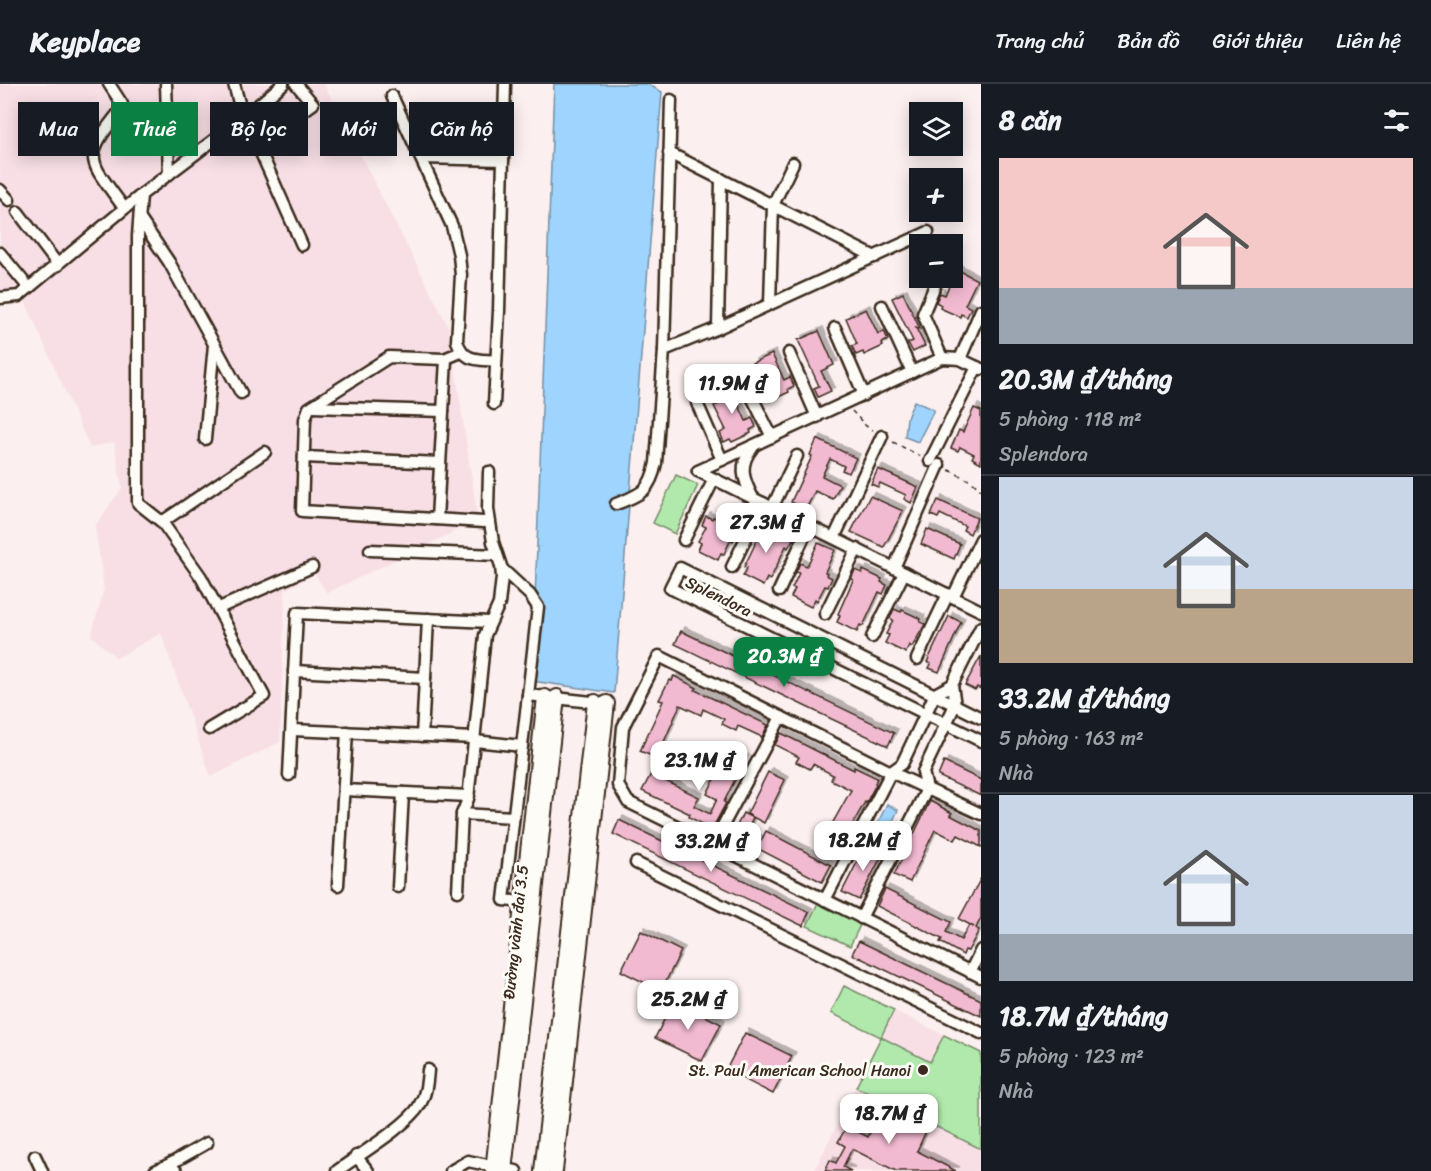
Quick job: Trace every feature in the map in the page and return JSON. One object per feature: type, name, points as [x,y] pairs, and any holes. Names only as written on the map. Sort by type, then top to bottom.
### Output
[{"type":"main road","name":"Đường vành đai 3.5","points":[[502,1169],[522,902],[551,697]]},
{"type":"main road","name":"Đường vành đai 3.5","points":[[502,1169],[551,697]]},
{"type":"main road","points":[[542,1171],[601,703]]},
{"type":"main road","points":[[555,1171],[601,703]]},
{"type":"street","points":[[109,84],[122,104],[121,110],[95,144],[93,160],[96,168],[124,208]]},
{"type":"street","points":[[166,84],[169,174]]},
{"type":"street","points":[[234,84],[239,102]]},
{"type":"street","points":[[262,102],[283,84]]},
{"type":"street","points":[[296,84],[314,104],[257,144],[302,244]]},
{"type":"street","points":[[494,404],[506,84]]},
{"type":"street","points":[[392,96],[452,226],[461,276],[457,341],[461,352],[466,356],[496,361]]},
{"type":"street","points":[[616,504],[637,496],[649,486],[656,463],[664,350],[671,100]]},
{"type":"street","points":[[0,298],[19,296],[124,208],[210,143]]},
{"type":"street","points":[[669,153],[874,257]]},
{"type":"street","points":[[421,158],[503,160]]},
{"type":"street","points":[[770,304],[772,205],[793,163]]},
{"type":"street","points":[[718,328],[721,179]]},
{"type":"street","points":[[0,190],[9,200]]},
{"type":"street","points":[[141,195],[138,503],[162,522],[201,577],[264,696],[209,729]]},
{"type":"street","points":[[18,212],[58,265]]},
{"type":"street","points":[[140,219],[169,262],[241,393]]},
{"type":"street","points":[[664,350],[718,328],[928,232]]},
{"type":"street","points":[[0,254],[29,288]]},
{"type":"street","points":[[934,288],[923,314],[942,358]]},
{"type":"street","points":[[882,306],[912,372]]},
{"type":"street","points":[[960,358],[981,310]]},
{"type":"street","points":[[835,328],[864,395]]},
{"type":"street","points":[[205,439],[214,345]]},
{"type":"street","points":[[461,352],[446,359],[389,357],[308,410],[305,419],[302,511],[484,522]]},
{"type":"street","points":[[789,353],[817,417]]},
{"type":"street","points":[[894,568],[935,463],[979,368],[960,358],[942,358],[698,471],[834,538],[856,549],[894,568],[904,573],[981,611]]},
{"type":"street","points":[[437,519],[446,359]]},
{"type":"street","points":[[739,371],[767,440]]},
{"type":"street","points":[[697,403],[722,460]]},
{"type":"street","points":[[312,407],[443,411]]},
{"type":"street","points":[[834,538],[882,436]]},
{"type":"street","points":[[763,503],[743,477],[743,467],[746,456],[753,448],[767,440]]},
{"type":"street","points":[[162,522],[265,452]]},
{"type":"street","points":[[732,567],[763,503],[797,456]]},
{"type":"street","points":[[304,457],[440,463]]},
{"type":"street","points":[[458,891],[462,814],[469,796],[485,635],[499,604],[501,569],[493,542],[488,509],[489,471]]},
{"type":"street","points":[[684,540],[714,479]]},
{"type":"street","points":[[779,591],[809,526]]},
{"type":"street","points":[[917,659],[981,539]]},
{"type":"street","points":[[825,614],[856,549]]},
{"type":"street","points":[[370,550],[497,555]]},
{"type":"street","points":[[219,608],[312,567]]},
{"type":"street","name":"Splendora","points":[[981,718],[680,568],[670,588],[981,741]]},
{"type":"street","points":[[501,569],[530,595],[538,607],[504,900],[522,902]]},
{"type":"street","points":[[872,637],[904,573]]},
{"type":"street","points":[[289,775],[297,613],[490,622]]},
{"type":"street","points":[[422,736],[428,619]]},
{"type":"street","points":[[861,918],[927,788],[923,772],[955,705],[952,685],[981,627]]},
{"type":"street","points":[[981,814],[891,772],[659,656],[623,727],[618,785],[628,802],[976,975],[981,950]]},
{"type":"street","points":[[294,671],[425,678]]},
{"type":"street","points":[[825,900],[891,772],[902,764],[935,694],[952,685]]},
{"type":"street","points":[[528,695],[601,703]]},
{"type":"street","points":[[713,844],[781,717]]},
{"type":"street","points":[[292,730],[475,739],[522,746]]},
{"type":"street","points":[[338,885],[347,732]]},
{"type":"street","points":[[344,790],[469,796]]},
{"type":"street","points":[[398,887],[403,793]]},
{"type":"street","points":[[462,814],[513,818]]},
{"type":"street","points":[[636,863],[981,1033]]},
{"type":"street","points":[[337,1171],[402,1124],[419,1107],[427,1085],[428,1070]]},
{"type":"street","points":[[155,1171],[173,1168],[207,1143]]},
{"type":"street","points":[[35,1156],[42,1171]]},
{"type":"street","points":[[356,1156],[368,1171]]},
{"type":"street","points":[[451,1171],[468,1161],[502,1169]]},
{"type":"path","points":[[849,402],[856,417],[866,426],[971,481],[981,490]]},
{"type":"shaded area","points":[[0,84],[324,84],[333,102],[320,102],[320,156],[361,156],[449,328],[478,520],[327,593],[315,574],[285,590],[280,742],[211,777],[161,633],[117,658],[91,636],[104,589],[95,526],[122,488],[114,442],[90,448],[25,301],[0,304]]},
{"type":"shaded area","name":"St. Paul American School Hanoi","points":[[844,986],[981,1053],[981,1171],[814,1171],[881,1037],[831,1013]]},
{"type":"green space","points":[[676,475],[698,485],[675,534],[653,523]]},
{"type":"green space","points":[[818,903],[861,923],[850,946],[807,926]]},
{"type":"green space","points":[[844,986],[894,1010],[881,1037],[831,1013]]},
{"type":"green space","points":[[944,1035],[981,1053],[981,1149],[856,1087],[881,1037],[930,1062]]},
{"type":"water","points":[[554,84],[647,84],[662,92],[614,693],[532,681]]},
{"type":"water","points":[[914,401],[934,410],[918,442],[905,437],[907,418]]},
{"type":"water","points":[[887,804],[898,810],[883,843],[871,837]]},
{"type":"building","points":[[963,272],[977,280],[965,305],[971,308],[967,317],[961,314],[960,317],[940,308],[941,305],[936,302],[940,293],[945,295],[948,288],[963,288]]},
{"type":"building","points":[[903,293],[920,329],[916,328],[925,346],[913,352],[908,343],[913,341],[892,298]]},
{"type":"building","points":[[866,309],[878,334],[884,331],[888,340],[882,343],[883,346],[864,355],[863,352],[856,355],[852,346],[857,344],[846,318]]},
{"type":"building","points":[[819,331],[834,365],[821,371],[831,391],[818,397],[814,388],[819,386],[798,340]]},
{"type":"building","points":[[772,354],[784,380],[790,377],[794,386],[788,389],[789,392],[770,401],[769,398],[762,401],[758,392],[763,389],[752,363]]},
{"type":"building","points":[[729,378],[746,421],[752,418],[756,427],[750,430],[751,433],[732,442],[730,439],[724,442],[720,433],[726,430],[714,406],[725,401],[718,382]]},
{"type":"building","points":[[974,408],[981,411],[981,463],[972,458],[974,454],[960,447],[958,451],[951,448],[959,430],[963,432]]},
{"type":"building","points":[[817,439],[856,458],[849,473],[842,470],[844,466],[830,459],[822,476],[840,485],[833,499],[815,491],[806,509],[791,502],[812,456],[810,455]]},
{"type":"building","points":[[878,469],[918,487],[911,503],[904,499],[906,495],[880,483],[878,487],[871,484]]},
{"type":"building","points":[[870,496],[903,511],[884,547],[851,532]]},
{"type":"building","points":[[938,500],[977,518],[970,534],[963,530],[965,526],[940,514],[938,518],[931,515]]},
{"type":"building","points":[[706,516],[733,526],[731,529],[738,532],[718,560],[698,550],[701,543],[698,541],[706,527],[702,525]]},
{"type":"building","points":[[761,523],[788,533],[787,536],[793,539],[788,548],[786,546],[770,580],[767,578],[763,586],[743,576],[747,568],[744,567],[760,534],[757,532]]},
{"type":"building","points":[[927,529],[960,544],[954,559],[921,544]]},
{"type":"building","points":[[818,543],[835,550],[825,572],[832,578],[828,587],[825,586],[811,607],[791,597],[795,589],[792,588],[799,573],[796,572],[800,563],[806,566],[808,564]]},
{"type":"building","points":[[855,570],[862,573],[863,570],[882,579],[881,582],[887,585],[883,594],[879,592],[863,626],[860,625],[857,632],[837,622]]},
{"type":"building","points":[[894,609],[901,612],[902,610],[921,619],[920,622],[925,624],[912,647],[909,645],[906,653],[885,643],[889,635],[886,634],[893,620],[890,618]]},
{"type":"building","points":[[949,616],[961,622],[939,672],[929,668],[931,664],[927,662]]},
{"type":"building","points":[[681,631],[894,733],[888,746],[675,644]]},
{"type":"building","points":[[981,656],[981,689],[977,687],[975,690],[965,685]]},
{"type":"building","points":[[674,676],[697,688],[695,690],[768,725],[762,737],[738,726],[736,731],[722,724],[724,719],[703,709],[701,715],[680,705],[657,758],[640,751],[663,701],[659,700],[669,680],[672,681]]},
{"type":"building","points":[[781,733],[854,770],[854,767],[877,778],[866,803],[838,850],[822,842],[851,790],[831,780],[833,775],[813,764],[810,769],[796,762],[799,757],[775,745]]},
{"type":"building","points":[[728,751],[745,759],[712,829],[689,817],[690,814],[642,791],[651,774],[699,797],[694,806],[710,814],[717,799],[707,794]]},
{"type":"building","points":[[944,762],[981,780],[981,796],[938,776]]},
{"type":"building","points":[[768,772],[785,780],[764,823],[747,814]]},
{"type":"building","points":[[930,801],[952,813],[950,815],[981,831],[981,847],[958,835],[955,840],[935,830],[910,882],[894,875]]},
{"type":"building","points":[[743,813],[753,818],[746,833],[761,841],[766,831],[831,865],[822,882],[757,848],[756,852],[733,840],[735,835],[733,834]]},
{"type":"building","points":[[619,820],[809,912],[803,926],[613,834]]},
{"type":"building","points":[[867,843],[884,851],[859,900],[842,892]]},
{"type":"building","points":[[981,878],[981,918],[976,928],[979,930],[968,951],[965,950],[963,955],[940,942],[942,939],[877,906],[885,889],[951,922],[946,932],[961,940],[969,925],[974,927],[959,919]]},
{"type":"building","points":[[641,931],[681,951],[661,991],[621,971]]},
{"type":"building","points":[[859,941],[981,1000],[981,1016],[852,954]]},
{"type":"building","points":[[674,1000],[721,1024],[702,1061],[655,1038]]},
{"type":"building","points":[[745,1033],[792,1056],[773,1094],[726,1070]]},
{"type":"building","points":[[883,1107],[927,1129],[917,1151],[956,1171],[896,1171],[852,1149],[843,1167],[851,1171],[825,1171],[830,1160],[836,1163],[845,1146],[838,1142],[847,1126],[868,1137]]},
{"type":"place","name":"St. Paul American School Hanoi","points":[[923,1070]]}]
